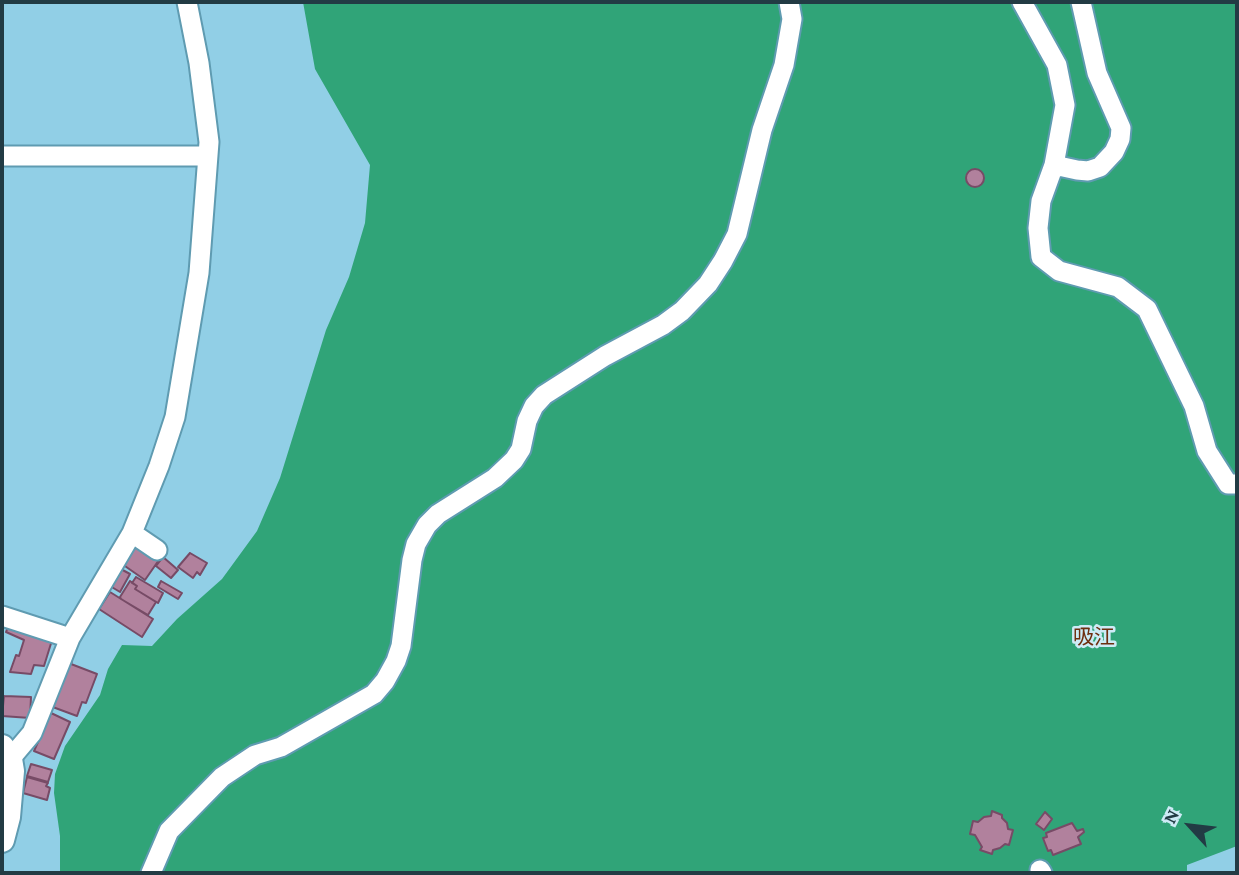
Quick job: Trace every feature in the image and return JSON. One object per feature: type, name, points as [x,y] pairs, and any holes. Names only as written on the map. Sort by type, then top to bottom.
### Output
[{"type":"street","points":[[2,839],[8,817],[12,771],[6,753],[32,733],[70,638],[132,533],[159,466],[175,416],[198,273],[209,142],[200,63],[187,2]]},
{"type":"street","points":[[151,873],[169,831],[222,777],[255,755],[281,747],[374,694],[385,681],[401,646],[412,560],[416,544],[426,525],[438,514],[495,478],[514,460],[521,449],[527,421],[534,406],[544,395],[605,356],[663,324],[682,311],[708,284],[737,234],[762,130],[784,65],[792,19],[789,2]]},
{"type":"street","points":[[1022,2],[1057,65],[1065,105],[1054,165],[1041,201],[1038,228],[1041,257],[1059,271],[1118,287],[1147,309],[1194,406],[1207,452],[1228,484],[1237,484]]},
{"type":"street","points":[[1054,165],[1077,170],[1100,167],[1114,152],[1120,139],[1121,128],[1097,73],[1082,2]]},
{"type":"street","points":[[2,156],[208,156]]},
{"type":"street","points":[[132,533],[158,550]]},
{"type":"street","points":[[2,616],[70,638]]},
{"type":"green space","points":[[303,2],[1237,2],[1237,846],[1187,865],[1187,873],[60,873],[60,836],[54,793],[55,774],[65,746],[100,695],[108,669],[122,645],[152,646],[177,619],[222,579],[257,531],[280,478],[326,330],[349,277],[365,223],[370,165],[315,69]]},
{"type":"building","points":[[975,169],[981,172],[984,178],[981,184],[975,187],[969,184],[966,178],[969,172]]},
{"type":"building","points":[[139,541],[161,557],[145,580],[122,564]]},
{"type":"building","points":[[190,553],[207,563],[200,575],[197,572],[193,578],[178,567]]},
{"type":"building","points":[[163,557],[178,570],[171,578],[156,566]]},
{"type":"building","points":[[119,568],[130,574],[120,592],[110,586]]},
{"type":"building","points":[[136,577],[163,593],[158,603],[135,589],[137,586],[132,583]]},
{"type":"building","points":[[130,581],[137,586],[135,589],[156,602],[148,615],[121,599]]},
{"type":"building","points":[[161,581],[182,593],[178,599],[158,587]]},
{"type":"building","points":[[110,592],[153,619],[142,637],[99,609]]},
{"type":"building","points":[[9,624],[53,637],[44,666],[34,665],[31,674],[10,672],[24,640],[6,632]]},
{"type":"building","points":[[68,659],[72,661],[71,664],[97,674],[86,703],[82,702],[77,716],[50,706]]},
{"type":"building","points":[[4,696],[31,697],[30,718],[2,716]]},
{"type":"building","points":[[51,713],[70,722],[54,759],[34,751]]},
{"type":"building","points":[[31,764],[52,770],[48,782],[27,776]]},
{"type":"building","points":[[27,777],[48,783],[46,786],[50,788],[47,800],[23,793]]},
{"type":"building","points":[[992,811],[1002,815],[1008,829],[1013,830],[1009,845],[1005,844],[993,850],[992,854],[980,850],[982,847],[975,835],[970,834],[973,821],[978,822],[991,816]]},
{"type":"building","points":[[1045,812],[1052,819],[1044,830],[1036,824]]},
{"type":"building","points":[[1072,823],[1077,831],[1083,829],[1084,832],[1078,837],[1081,844],[1053,855],[1051,850],[1048,851],[1043,838],[1047,837],[1046,833]]},
{"type":"district","name":"吸江","points":[[1094,638]]}]
